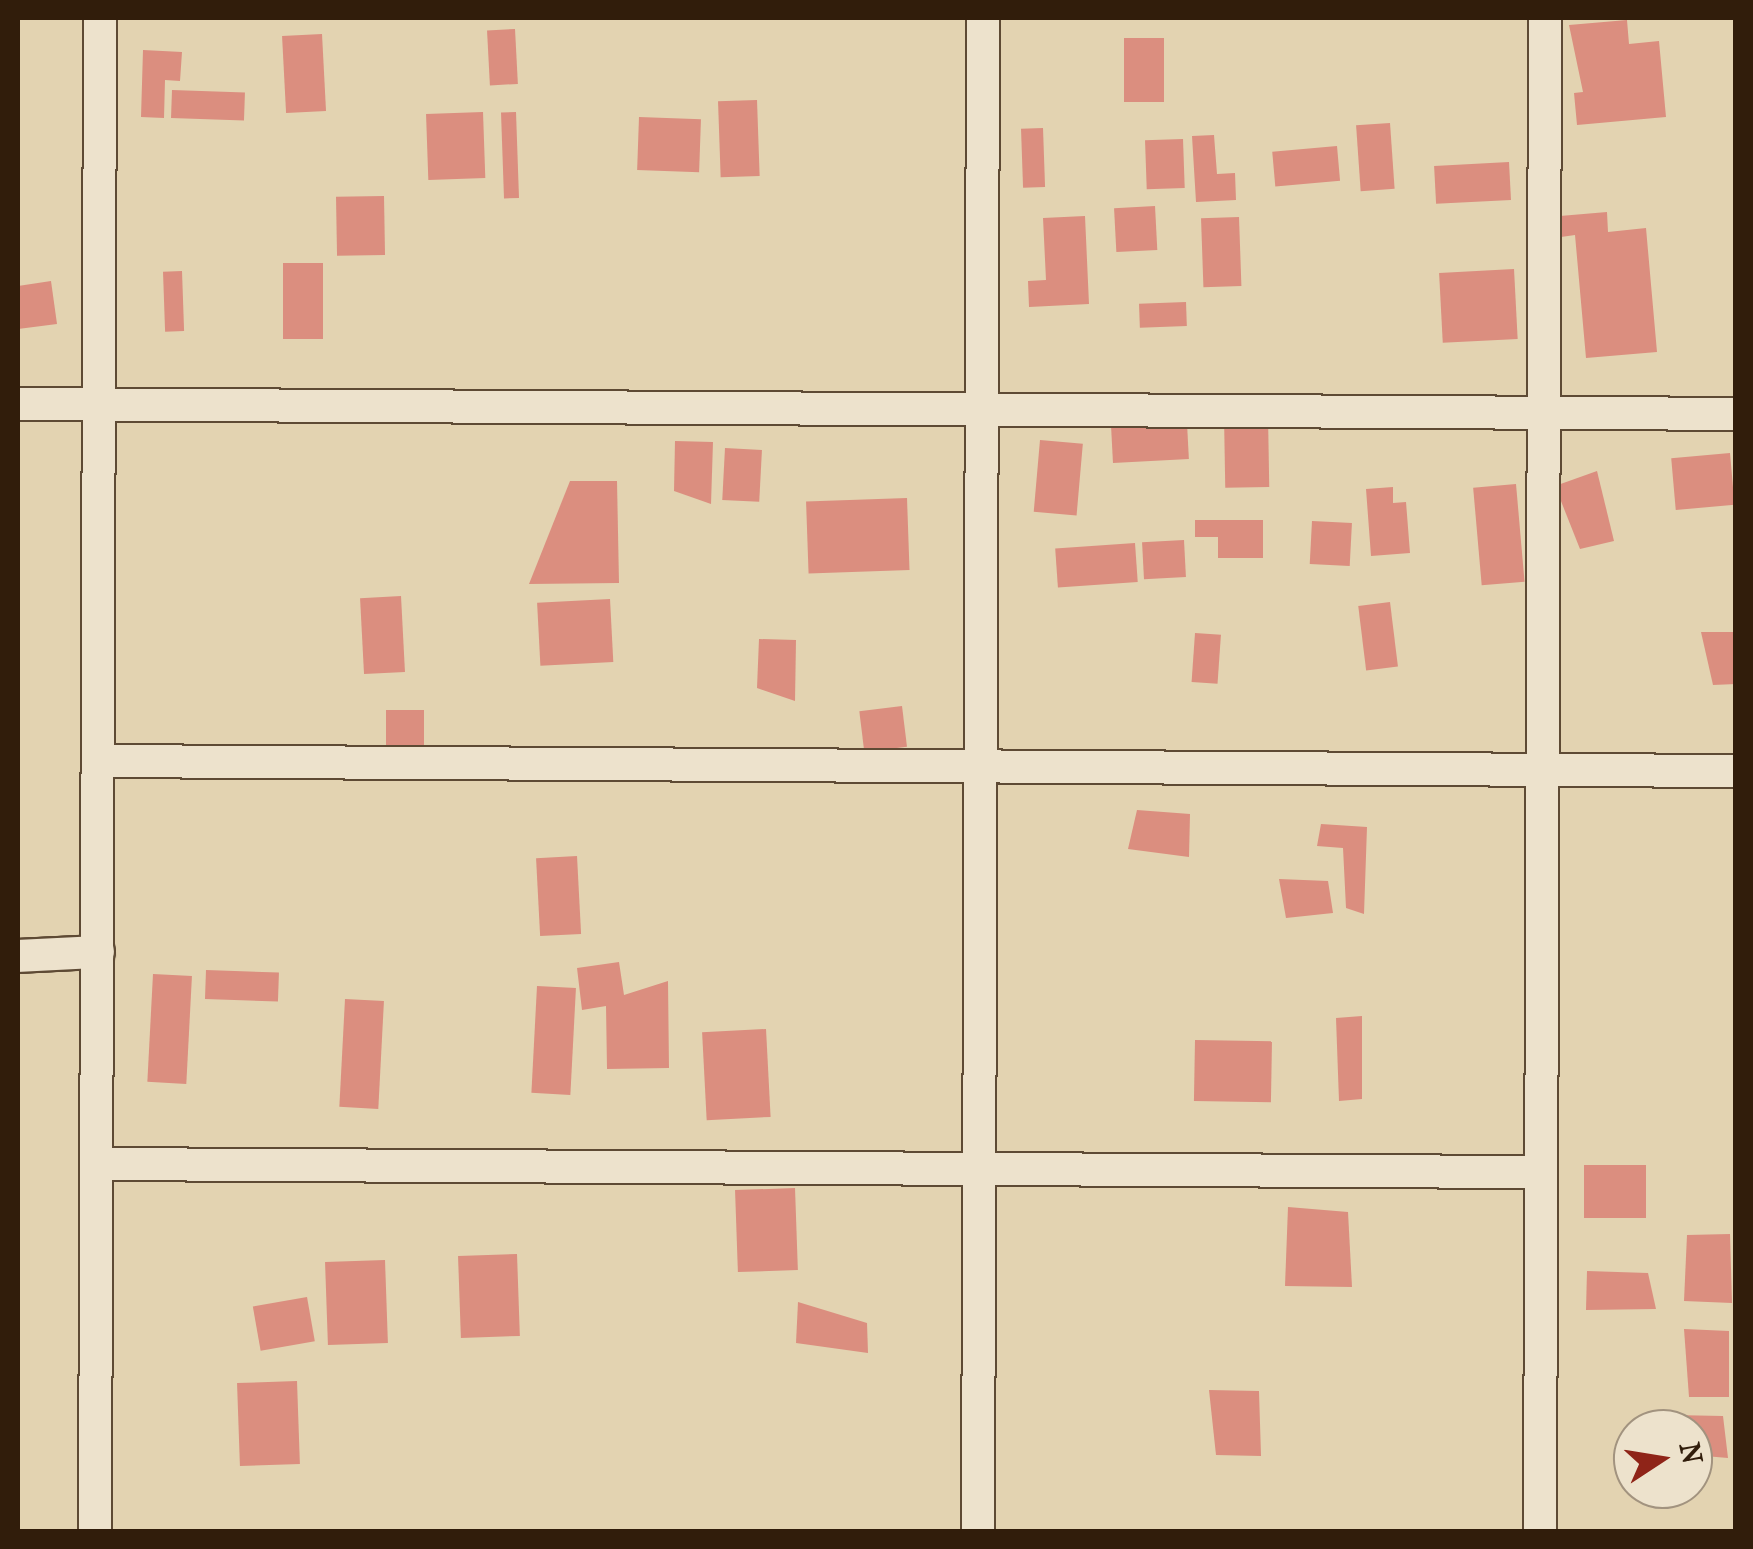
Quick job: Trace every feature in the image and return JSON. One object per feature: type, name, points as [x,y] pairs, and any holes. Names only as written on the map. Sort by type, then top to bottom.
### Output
[{"type":"street","points":[[96,1532],[100,18]]},
{"type":"street","points":[[978,1532],[983,18]]},
{"type":"street","points":[[1540,1532],[1545,18]]},
{"type":"street","points":[[18,404],[1736,414]]},
{"type":"street","points":[[98,761],[1736,771]]},
{"type":"street","points":[[18,956],[98,952]]},
{"type":"street","points":[[96,1164],[1541,1172]]},
{"type":"building","points":[[1627,20],[1629,44],[1659,41],[1666,117],[1577,125],[1574,93],[1583,92],[1569,25]]},
{"type":"building","points":[[515,29],[518,84],[490,85],[487,30]]},
{"type":"building","points":[[322,34],[326,111],[286,113],[282,36]]},
{"type":"building","points":[[1124,38],[1164,38],[1164,102],[1124,102]]},
{"type":"building","points":[[143,50],[182,52],[180,81],[165,80],[164,118],[141,117]]},
{"type":"building","points":[[172,90],[245,93],[244,121],[171,118]]},
{"type":"building","points":[[757,100],[760,176],[721,177],[718,101]]},
{"type":"building","points":[[483,112],[485,178],[428,180],[426,114]]},
{"type":"building","points":[[516,112],[519,198],[504,198],[501,113]]},
{"type":"building","points":[[639,117],[701,119],[699,172],[637,170]]},
{"type":"building","points":[[1390,123],[1395,189],[1361,191],[1356,125]]},
{"type":"building","points":[[1043,128],[1045,187],[1023,188],[1021,129]]},
{"type":"building","points":[[1214,135],[1217,174],[1235,173],[1236,200],[1196,202],[1192,136]]},
{"type":"building","points":[[1183,139],[1185,188],[1147,189],[1145,140]]},
{"type":"building","points":[[1337,146],[1340,181],[1275,187],[1272,152]]},
{"type":"building","points":[[1509,162],[1511,200],[1436,204],[1434,166]]},
{"type":"building","points":[[384,196],[385,255],[337,256],[336,197]]},
{"type":"building","points":[[1155,206],[1157,250],[1116,252],[1114,208]]},
{"type":"building","points":[[1607,212],[1608,232],[1646,228],[1657,352],[1586,358],[1575,235],[1561,237],[1560,216]]},
{"type":"building","points":[[1085,216],[1089,304],[1029,307],[1028,281],[1046,280],[1043,218]]},
{"type":"building","points":[[1239,217],[1241,286],[1203,287],[1201,218]]},
{"type":"building","points":[[283,263],[323,263],[323,339],[283,339]]},
{"type":"building","points":[[1514,269],[1518,339],[1443,343],[1439,273]]},
{"type":"building","points":[[182,271],[184,331],[165,332],[163,272]]},
{"type":"building","points":[[51,281],[57,324],[18,329],[18,286]]},
{"type":"building","points":[[1186,302],[1187,326],[1140,328],[1139,304]]},
{"type":"building","points":[[1268,415],[1269,487],[1225,488],[1224,416]]},
{"type":"building","points":[[1187,423],[1189,459],[1113,463],[1111,427]]},
{"type":"building","points":[[1040,440],[1083,444],[1077,515],[1034,512]]},
{"type":"building","points":[[675,441],[713,442],[711,504],[674,491]]},
{"type":"building","points":[[725,448],[762,450],[759,502],[722,500]]},
{"type":"building","points":[[1730,453],[1735,505],[1676,510],[1671,458]]},
{"type":"building","points":[[1597,471],[1614,541],[1580,549],[1555,486]]},
{"type":"building","points":[[570,481],[617,481],[619,583],[529,584]]},
{"type":"building","points":[[1516,484],[1525,582],[1482,585],[1473,488]]},
{"type":"building","points":[[1393,487],[1393,503],[1406,502],[1410,553],[1371,556],[1366,489]]},
{"type":"building","points":[[907,498],[910,570],[809,573],[806,502]]},
{"type":"building","points":[[1195,520],[1263,520],[1263,558],[1218,558],[1218,537],[1195,537]]},
{"type":"building","points":[[1312,521],[1352,523],[1350,566],[1310,564]]},
{"type":"building","points":[[1184,540],[1186,577],[1144,579],[1142,542]]},
{"type":"building","points":[[1135,543],[1138,582],[1058,587],[1055,549]]},
{"type":"building","points":[[401,596],[405,672],[364,674],[360,598]]},
{"type":"building","points":[[610,599],[613,662],[540,666],[537,603]]},
{"type":"building","points":[[1390,602],[1398,667],[1366,670],[1358,606]]},
{"type":"building","points":[[1701,632],[1736,632],[1736,684],[1713,685]]},
{"type":"building","points":[[1195,633],[1221,635],[1218,684],[1192,682]]},
{"type":"building","points":[[759,639],[796,640],[795,701],[757,688]]},
{"type":"building","points":[[902,706],[907,747],[864,752],[859,711]]},
{"type":"building","points":[[386,710],[424,710],[424,752],[386,752]]},
{"type":"building","points":[[1137,810],[1190,814],[1189,857],[1128,849]]},
{"type":"building","points":[[1321,824],[1367,827],[1364,914],[1346,908],[1343,848],[1317,846]]},
{"type":"building","points":[[577,856],[581,934],[540,936],[536,858]]},
{"type":"building","points":[[1279,879],[1328,881],[1333,913],[1286,918]]},
{"type":"building","points":[[619,962],[624,995],[668,981],[669,1068],[607,1069],[606,1006],[582,1010],[577,968]]},
{"type":"building","points":[[206,970],[279,973],[278,1002],[205,999]]},
{"type":"building","points":[[153,974],[192,976],[186,1084],[147,1082]]},
{"type":"building","points":[[537,986],[576,988],[570,1095],[531,1093]]},
{"type":"building","points":[[345,999],[384,1001],[378,1109],[339,1107]]},
{"type":"building","points":[[1362,1016],[1362,1099],[1339,1101],[1336,1018]]},
{"type":"building","points":[[766,1029],[771,1117],[707,1120],[702,1032]]},
{"type":"building","points":[[1195,1040],[1272,1041],[1271,1102],[1194,1101]]},
{"type":"building","points":[[1584,1165],[1646,1165],[1646,1218],[1584,1218]]},
{"type":"building","points":[[795,1188],[798,1270],[738,1272],[735,1190]]},
{"type":"building","points":[[1288,1207],[1348,1212],[1352,1287],[1285,1286]]},
{"type":"building","points":[[1730,1234],[1732,1303],[1684,1301],[1687,1235]]},
{"type":"building","points":[[517,1254],[520,1336],[461,1338],[458,1256]]},
{"type":"building","points":[[385,1260],[388,1343],[328,1345],[325,1262]]},
{"type":"building","points":[[1587,1271],[1648,1273],[1656,1309],[1586,1310]]},
{"type":"building","points":[[307,1297],[315,1341],[261,1351],[253,1307]]},
{"type":"building","points":[[798,1302],[867,1323],[868,1353],[796,1343]]},
{"type":"building","points":[[1684,1329],[1729,1331],[1729,1397],[1689,1397]]},
{"type":"building","points":[[297,1381],[300,1464],[240,1466],[237,1383]]},
{"type":"building","points":[[1209,1390],[1259,1391],[1261,1456],[1216,1455]]},
{"type":"building","points":[[1713,1416],[1723,1416],[1728,1458],[1713,1457]]}]
